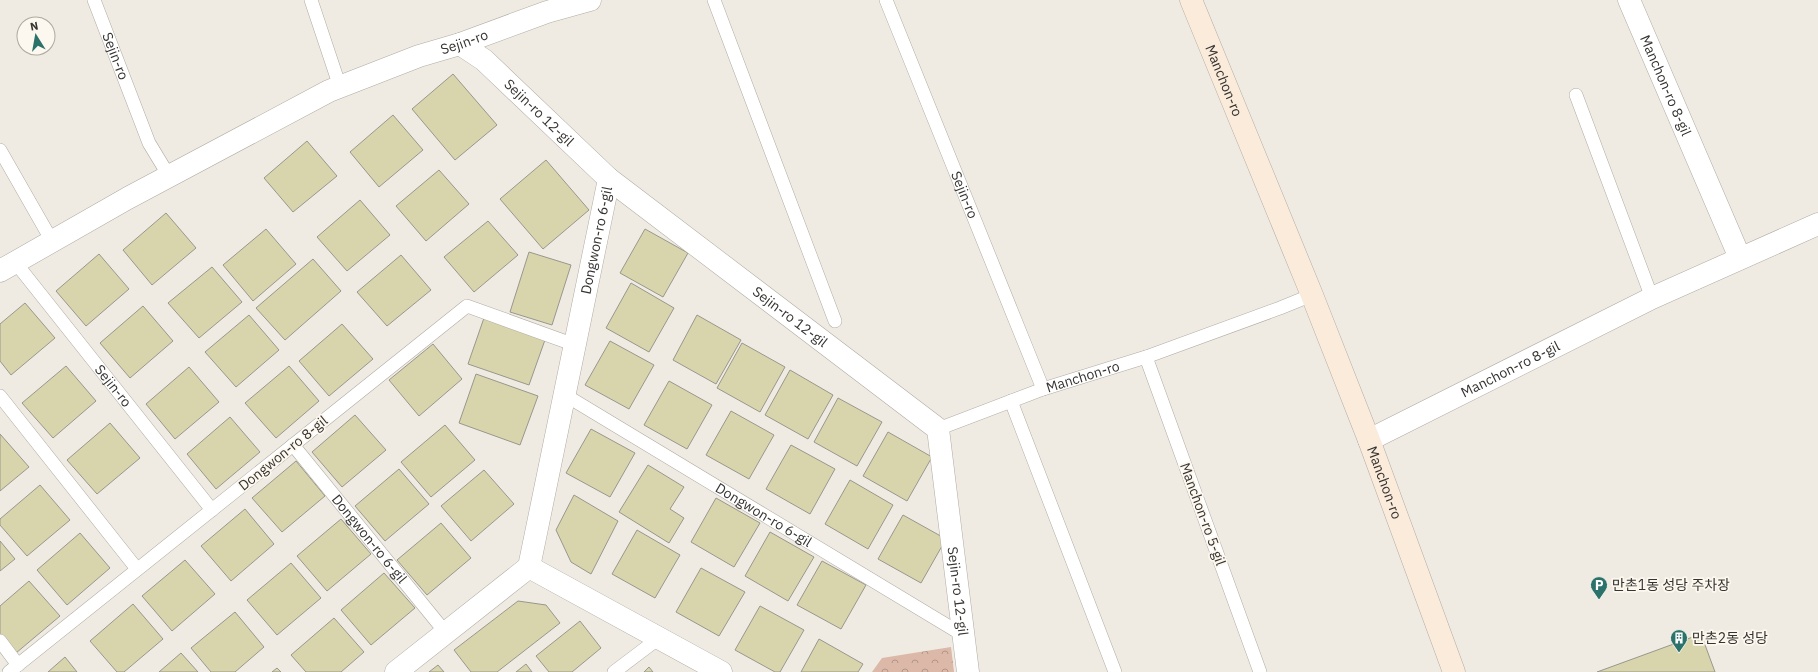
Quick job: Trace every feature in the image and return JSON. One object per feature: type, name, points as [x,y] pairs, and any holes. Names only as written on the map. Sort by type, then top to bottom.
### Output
[{"type":"main road","name":"Manchon-ro","points":[[1191,0],[1312,295],[1369,440],[1454,672]]},
{"type":"street","name":"Sejin-ro","points":[[7,267],[169,176],[329,91],[419,56],[460,44],[547,12],[590,0]]},
{"type":"street","name":"Manchon-ro 8-gil","points":[[1628,0],[1740,258]]},
{"type":"street","name":"Sejin-ro 12-gil","points":[[460,44],[484,60],[609,179],[938,429],[968,672]]},
{"type":"street","name":"Dongwon-ro 6-gil","points":[[529,567],[609,179]]},
{"type":"street","name":"Manchon-ro 8-gil","points":[[1369,440],[1652,298],[1818,224]]},
{"type":"street","points":[[396,672],[529,567],[721,672]]},
{"type":"lane","name":"Sejin-ro","points":[[94,0],[149,143],[169,176]]},
{"type":"lane","points":[[311,0],[340,87]]},
{"type":"lane","points":[[714,0],[835,321]]},
{"type":"lane","name":"Sejin-ro","points":[[886,0],[1043,389]]},
{"type":"lane","points":[[1576,95],[1652,298]]},
{"type":"lane","points":[[0,150],[52,241]]},
{"type":"lane","name":"Sejin-ro","points":[[7,267],[212,510]]},
{"type":"lane","name":"Manchon-ro","points":[[938,429],[1043,389],[1146,357],[1312,295]]},
{"type":"lane","name":"Dongwon-ro 8-gil","points":[[14,668],[467,306],[575,345]]},
{"type":"lane","name":"Manchon-ro 5-gil","points":[[1146,357],[1260,672]]},
{"type":"lane","name":"Dongwon-ro 6-gil","points":[[564,395],[964,635]]},
{"type":"lane","points":[[0,396],[137,569]]},
{"type":"lane","points":[[1011,401],[1115,672]]},
{"type":"lane","name":"Dongwon-ro 6-gil","points":[[293,445],[446,633]]},
{"type":"lane","points":[[614,672],[659,638]]},
{"type":"lane","points":[[0,642],[14,668]]},
{"type":"green space","points":[[951,647],[954,672],[872,672],[882,658]]},
{"type":"building","points":[[453,74],[497,125],[455,160],[412,109]]},
{"type":"building","points":[[393,115],[423,150],[379,187],[350,152]]},
{"type":"building","points":[[307,141],[337,176],[293,212],[264,178]]},
{"type":"building","points":[[546,160],[589,210],[543,249],[500,199]]},
{"type":"building","points":[[439,170],[469,204],[426,241],[396,206]]},
{"type":"building","points":[[360,200],[390,235],[347,271],[317,237]]},
{"type":"building","points":[[166,213],[196,248],[152,285],[123,250]]},
{"type":"building","points":[[488,221],[518,255],[474,292],[444,257]]},
{"type":"building","points":[[266,229],[296,264],[253,301],[223,265]]},
{"type":"building","points":[[645,229],[688,253],[663,297],[620,273]]},
{"type":"building","points":[[529,252],[571,265],[552,325],[510,312]]},
{"type":"building","points":[[99,254],[129,289],[86,326],[56,291]]},
{"type":"building","points":[[401,255],[431,290],[387,326],[357,292]]},
{"type":"building","points":[[313,259],[341,291],[285,340],[256,308]]},
{"type":"building","points":[[212,267],[242,302],[199,338],[168,303]]},
{"type":"building","points":[[631,283],[674,308],[649,352],[606,328]]},
{"type":"building","points":[[25,303],[55,338],[11,375],[0,361],[0,324]]},
{"type":"building","points":[[143,306],[173,341],[130,378],[100,343]]},
{"type":"building","points":[[249,315],[279,350],[236,387],[205,352]]},
{"type":"building","points":[[485,315],[546,337],[529,385],[468,364]]},
{"type":"building","points":[[697,315],[741,340],[716,384],[673,360]]},
{"type":"building","points":[[342,324],[373,359],[329,396],[299,361]]},
{"type":"building","points":[[610,341],[654,365],[629,409],[585,385]]},
{"type":"building","points":[[742,343],[785,367],[760,412],[717,388]]},
{"type":"building","points":[[433,344],[462,379],[419,416],[389,380]]},
{"type":"building","points":[[66,366],[96,401],[53,438],[22,403]]},
{"type":"building","points":[[289,366],[319,401],[276,438],[245,403]]},
{"type":"building","points":[[189,367],[219,402],[175,439],[146,404]]},
{"type":"building","points":[[790,370],[833,395],[808,439],[765,415]]},
{"type":"building","points":[[476,374],[538,396],[520,445],[459,423]]},
{"type":"building","points":[[669,381],[712,405],[687,449],[644,425]]},
{"type":"building","points":[[838,398],[882,422],[857,466],[814,442]]},
{"type":"building","points":[[731,411],[774,435],[749,479],[706,455]]},
{"type":"building","points":[[355,415],[386,450],[342,487],[312,452]]},
{"type":"building","points":[[230,417],[260,452],[216,489],[187,454]]},
{"type":"building","points":[[110,423],[140,458],[97,494],[67,460]]},
{"type":"building","points":[[445,425],[475,460],[431,497],[401,462]]},
{"type":"building","points":[[591,429],[635,453],[610,497],[566,473]]},
{"type":"building","points":[[888,432],[932,457],[907,501],[863,476]]},
{"type":"building","points":[[0,434],[29,467],[0,491]]},
{"type":"building","points":[[791,445],[835,469],[810,514],[766,489]]},
{"type":"building","points":[[296,461],[325,496],[282,532],[252,498]]},
{"type":"building","points":[[648,465],[684,487],[670,509],[684,518],[669,543],[619,512]]},
{"type":"building","points":[[399,469],[429,504],[385,541],[355,506]]},
{"type":"building","points":[[484,470],[514,504],[471,541],[441,506]]},
{"type":"building","points":[[850,480],[893,505],[868,549],[825,524]]},
{"type":"building","points":[[40,485],[70,520],[27,556],[0,525],[0,519]]},
{"type":"building","points":[[574,495],[618,521],[591,574],[571,562],[556,530]]},
{"type":"building","points":[[716,498],[760,523],[734,567],[691,542]]},
{"type":"building","points":[[245,509],[274,544],[231,581],[201,546]]},
{"type":"building","points":[[903,515],[946,539],[921,583],[878,559]]},
{"type":"building","points":[[341,519],[371,554],[327,591],[297,556]]},
{"type":"building","points":[[441,523],[471,558],[427,595],[397,560]]},
{"type":"building","points":[[637,530],[680,555],[655,598],[612,574]]},
{"type":"building","points":[[770,532],[814,557],[788,601],[745,576]]},
{"type":"building","points":[[80,533],[110,568],[67,605],[37,570]]},
{"type":"building","points":[[0,541],[15,559],[0,571]]},
{"type":"building","points":[[185,560],[215,594],[172,631],[142,596]]},
{"type":"building","points":[[822,561],[866,585],[841,629],[797,605]]},
{"type":"building","points":[[291,563],[321,598],[277,635],[247,600]]},
{"type":"building","points":[[701,568],[745,592],[719,636],[676,612]]},
{"type":"building","points":[[384,573],[415,608],[371,645],[341,610]]},
{"type":"building","points":[[29,581],[60,616],[16,653],[0,634],[0,606]]},
{"type":"building","points":[[518,601],[546,605],[560,623],[497,672],[471,672],[454,650]]},
{"type":"building","points":[[133,604],[163,639],[124,672],[117,672],[90,641]]},
{"type":"building","points":[[760,606],[804,630],[780,672],[775,672],[735,650]]},
{"type":"building","points":[[235,612],[264,647],[235,672],[211,672],[191,648]]},
{"type":"building","points":[[334,618],[364,652],[341,672],[306,672],[291,655]]},
{"type":"building","points":[[580,621],[601,648],[572,672],[549,672],[536,656]]},
{"type":"building","name":"만촌2동 성당","points":[[1701,634],[1715,672],[1597,672]]},
{"type":"building","points":[[819,639],[863,664],[858,672],[801,672]]},
{"type":"building","points":[[181,653],[198,672],[159,672]]},
{"type":"building","points":[[65,657],[77,672],[48,672]]},
{"type":"building","points":[[526,664],[532,672],[516,672]]},
{"type":"building","points":[[438,665],[444,672],[429,672]]},
{"type":"building","points":[[649,667],[653,672],[644,672]]},
{"type":"building","points":[[277,668],[281,672],[272,672]]},
{"type":"place","name":"만촌1동 성당 주차장","points":[[1599,600]]},
{"type":"place","name":"만촌2동 성당","points":[[1679,653]]}]
